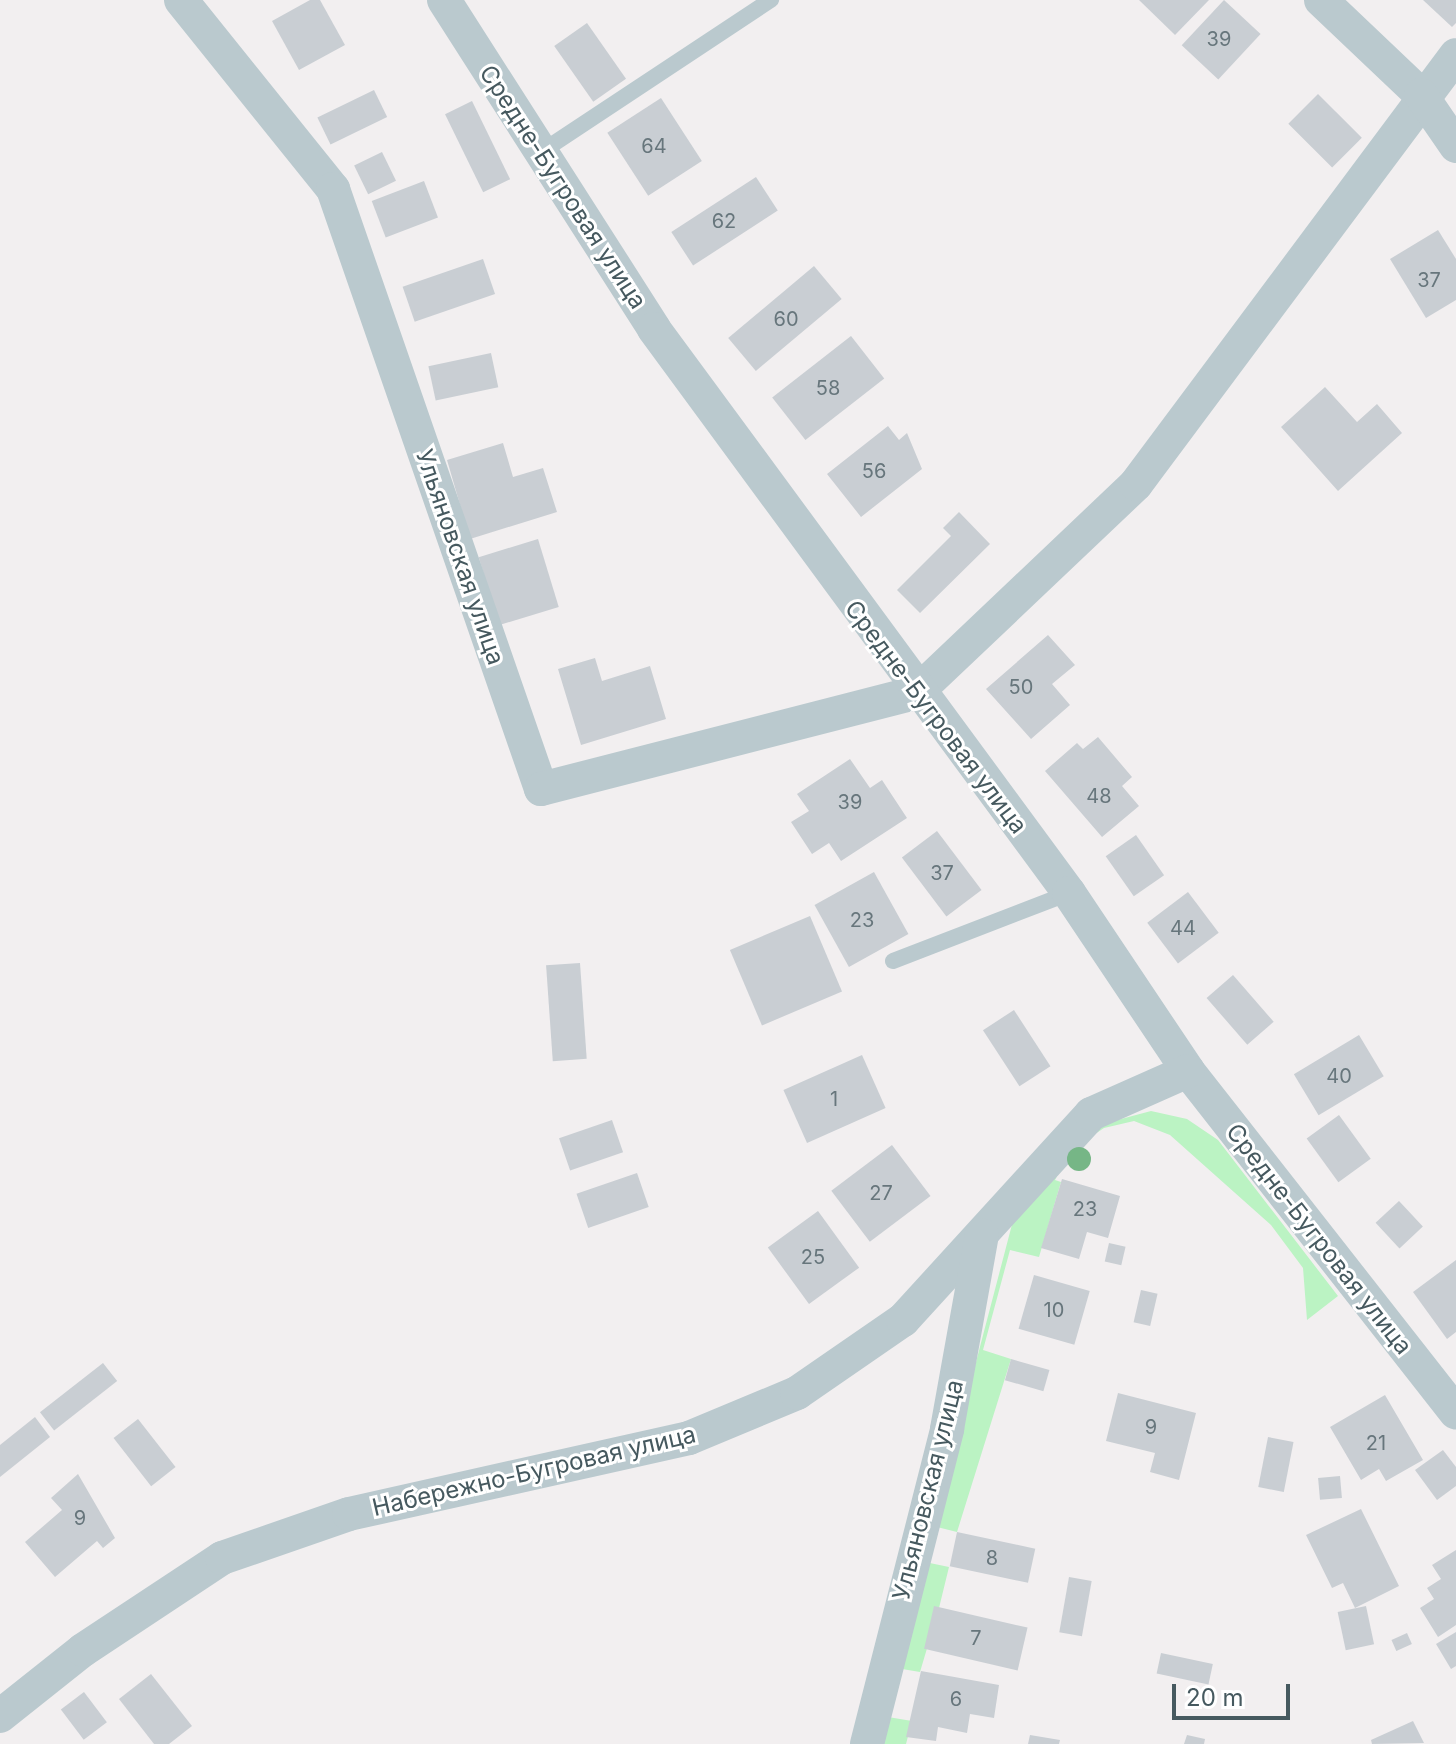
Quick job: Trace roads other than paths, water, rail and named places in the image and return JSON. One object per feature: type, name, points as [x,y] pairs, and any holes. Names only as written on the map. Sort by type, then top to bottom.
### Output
[{"type":"street","name":"Ульяновская улица","points":[[181,0],[333,189],[541,789],[916,693]]},
{"type":"street","name":"Средне-Бугровая улица","points":[[444,0],[654,329],[916,693],[1069,893],[1188,1071],[1456,1413]]},
{"type":"street","points":[[1321,0],[1421,95],[1456,146]]},
{"type":"street","points":[[916,693],[1136,484],[1421,95],[1456,55]]},
{"type":"street","name":"Набережно-Бугровая улица","points":[[0,1716],[83,1650],[222,1558],[349,1514],[689,1438],[797,1393],[903,1320],[1091,1114],[1188,1071]]},
{"type":"street","name":"Ульяновская улица","points":[[867,1744],[947,1429],[982,1235]]},
{"type":"lane","points":[[541,152],[771,0]]},
{"type":"lane","points":[[893,961],[1069,893]]}]
